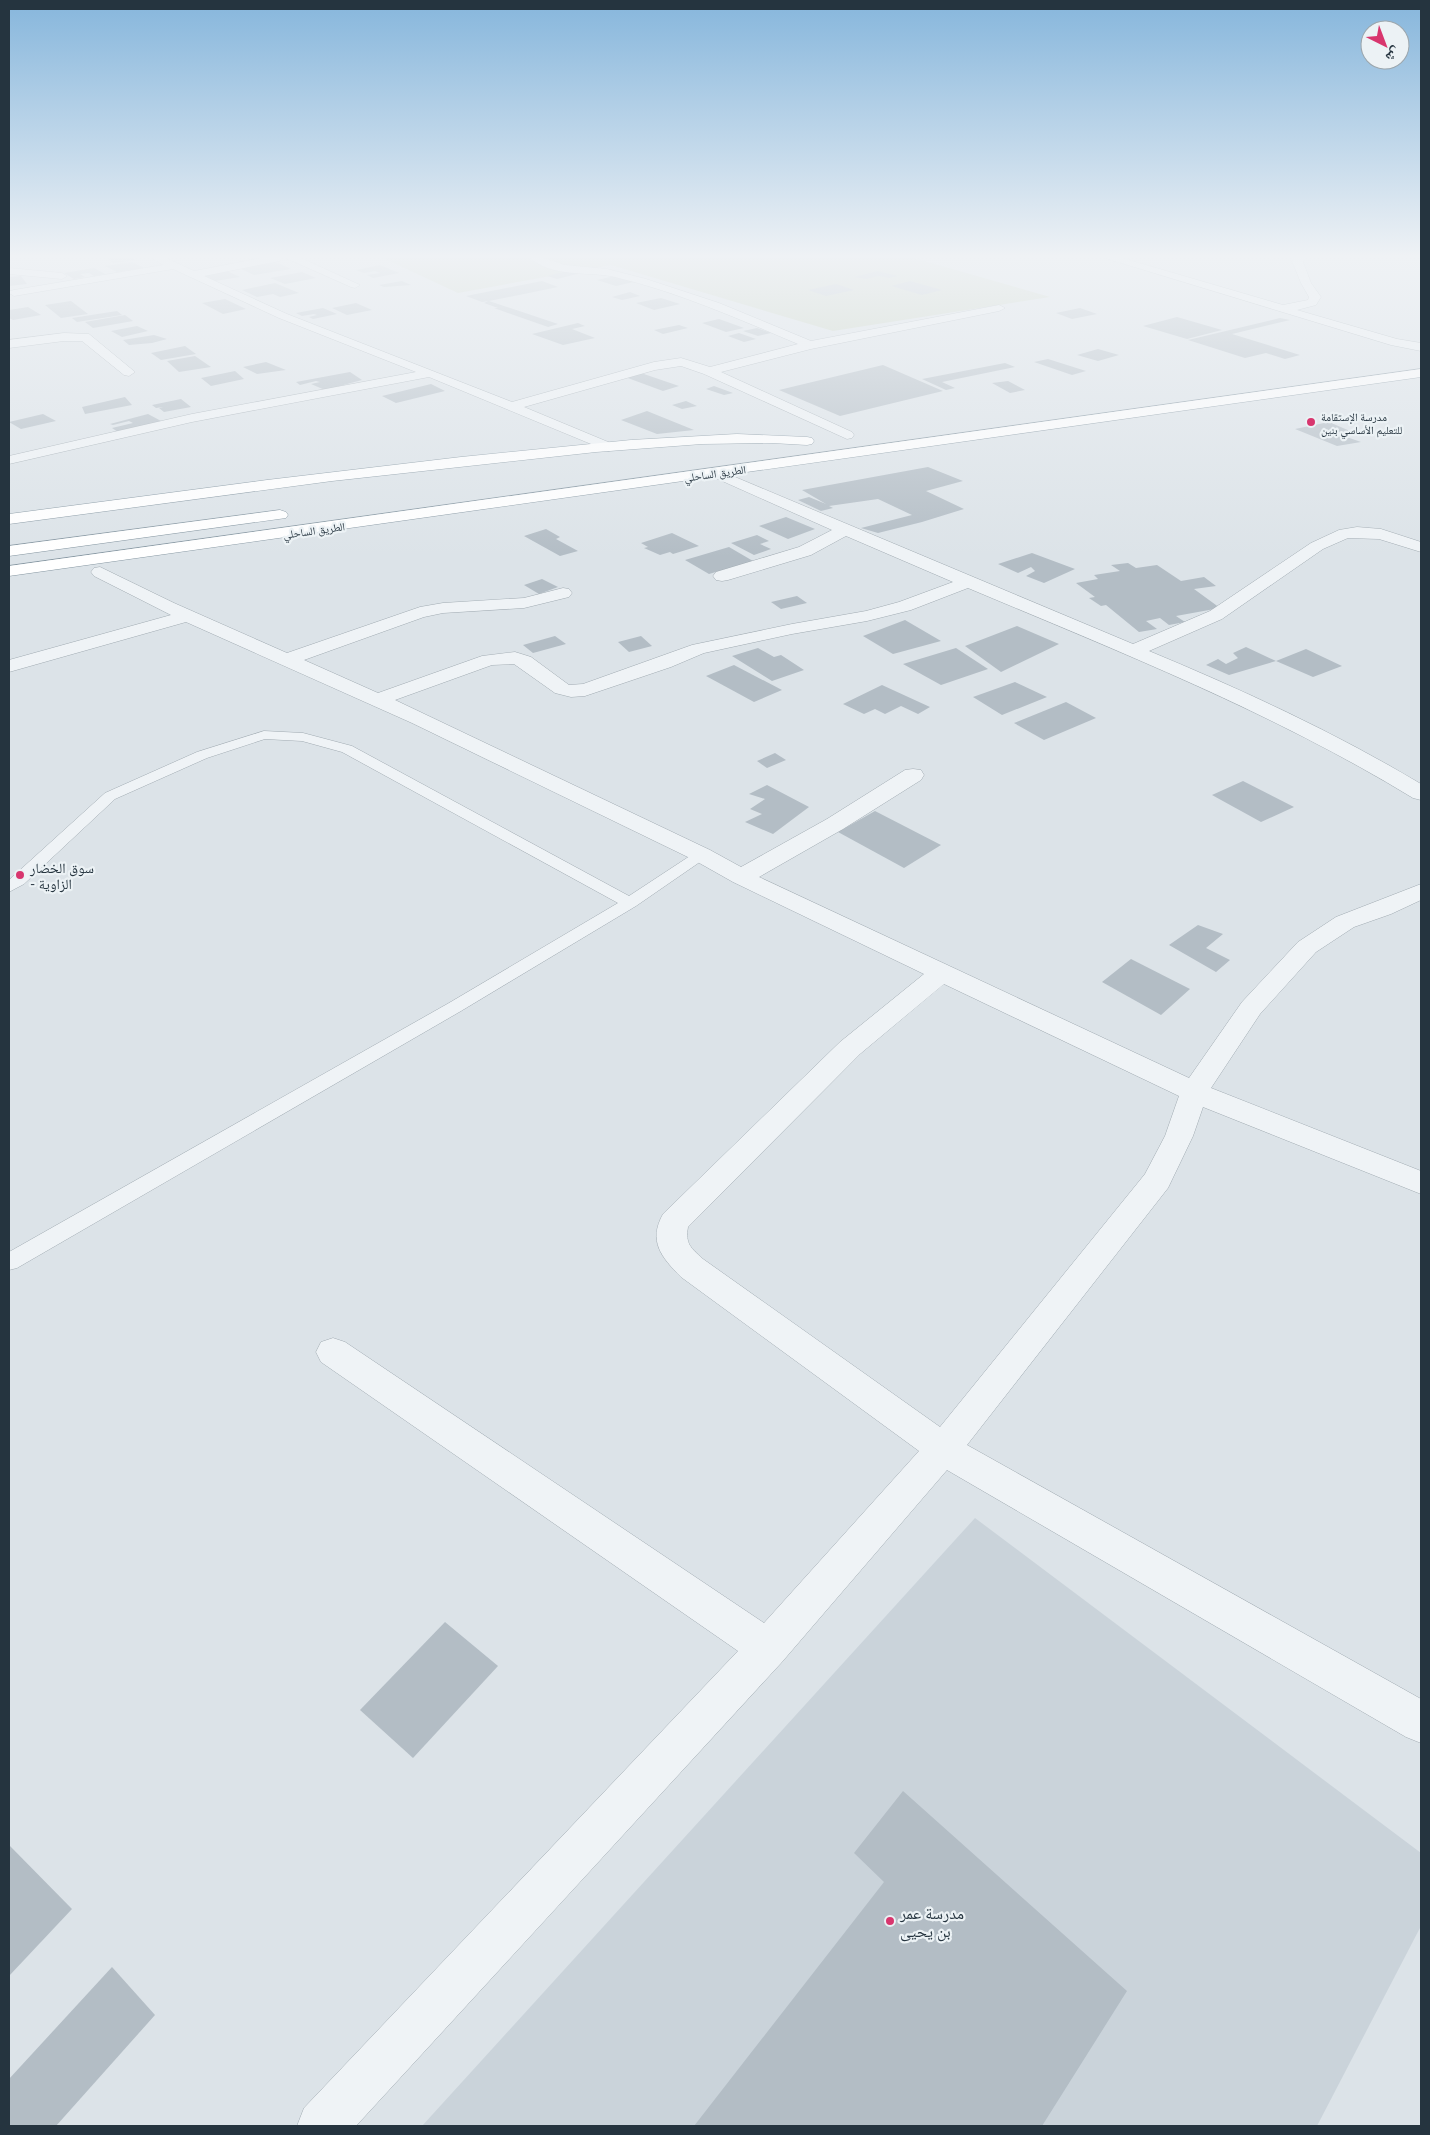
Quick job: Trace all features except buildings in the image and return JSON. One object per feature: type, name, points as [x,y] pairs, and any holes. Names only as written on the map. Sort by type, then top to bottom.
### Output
[{"type":"highway","points":[[1347,369],[1415,358]]},
{"type":"highway","name":"الطريق الساحلي","points":[[9,571],[362,524],[1421,373]]},
{"type":"highway","name":"الطريق الساحلي","points":[[721,454],[852,435]]},
{"type":"highway","points":[[9,519],[332,477],[608,447],[762,437],[808,441]]},
{"type":"highway","points":[[9,585],[439,522],[582,492]]},
{"type":"highway","name":"الطريق الساحلي","points":[[9,551],[291,514]]},
{"type":"street","points":[[110,358],[129,372]]},
{"type":"street","points":[[391,358],[608,447]]},
{"type":"street","points":[[709,371],[761,358]]},
{"type":"street","points":[[511,407],[660,364],[681,362],[709,371],[852,435]]},
{"type":"street","points":[[9,460],[192,418],[430,373]]},
{"type":"street","points":[[716,473],[844,530],[1133,651],[1308,731],[1378,766],[1421,793]]},
{"type":"street","points":[[722,576],[806,551],[844,530]]},
{"type":"street","points":[[1133,651],[1216,615],[1317,546],[1345,533],[1381,534],[1421,547]]},
{"type":"street","points":[[100,572],[124,586],[377,700],[702,855],[740,877],[1194,1092],[1421,1184]]},
{"type":"street","points":[[377,700],[489,660],[505,658],[524,661],[562,689],[571,691],[585,690],[699,649],[792,629],[867,616],[905,606],[968,582]]},
{"type":"street","points":[[286,660],[420,612],[443,608],[524,603],[563,594]]},
{"type":"street","points":[[9,666],[189,616]]},
{"type":"street","points":[[740,877],[835,824],[913,776]]},
{"type":"street","points":[[322,2126],[768,1648],[943,1449],[1157,1180],[1180,1136],[1194,1092],[1251,1008],[1307,947],[1325,934],[1345,922],[1382,909],[1421,891]]},
{"type":"street","points":[[941,973],[850,1048],[674,1222],[670,1237],[675,1251],[692,1268],[943,1449],[1421,1722]]},
{"type":"street","points":[[333,1352],[768,1648]]},
{"type":"lane","points":[[9,887],[18,881],[110,796],[202,755],[264,735],[303,737],[348,749],[630,903]]},
{"type":"lane","points":[[9,1262],[455,1008],[630,903],[702,855]]},
{"type":"shaded area","points":[[975,1518],[1421,1853],[1421,1926],[1317,2126],[422,2126]]},
{"type":"place","name":"مدرسة اﻹستقامة للتعليم اﻷساسي بنين","points":[[1311,422]]},
{"type":"place","name":"سوق الخضار - الزاوية","points":[[20,875]]},
{"type":"place","name":"مدرسة عمر بن يحيى","points":[[890,1921]]}]
